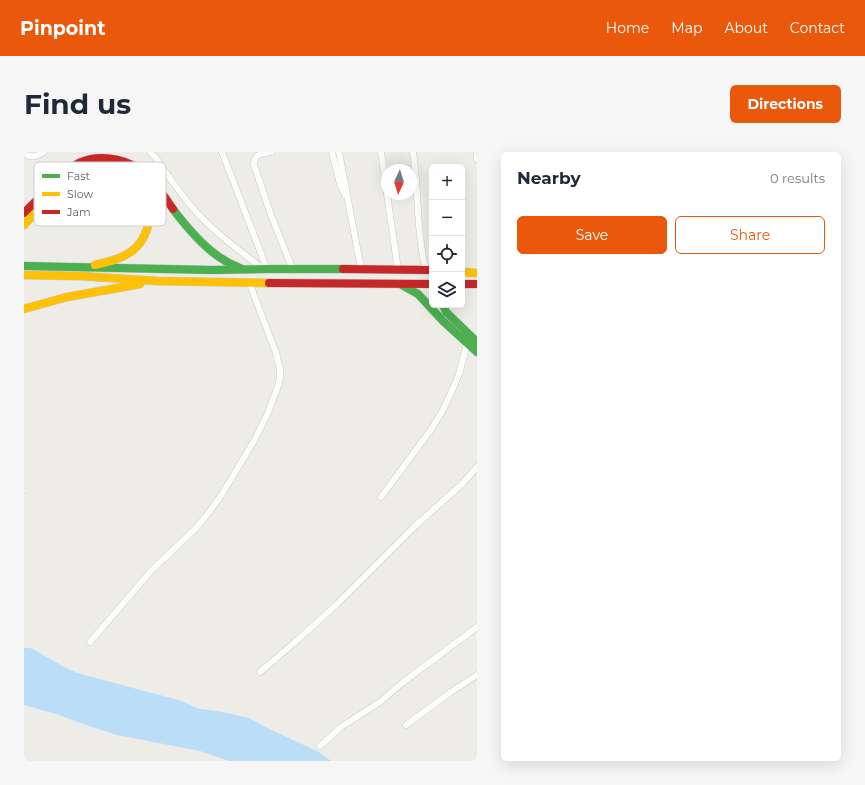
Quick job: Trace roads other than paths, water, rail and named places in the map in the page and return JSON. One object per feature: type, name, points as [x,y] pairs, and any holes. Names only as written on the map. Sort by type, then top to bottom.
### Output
[{"type":"main road","points":[[84,162],[104,158],[125,162]]},
{"type":"main road","points":[[166,199],[180,219],[203,245],[217,257],[230,265],[242,268],[293,270],[429,270]]},
{"type":"main road","points":[[24,213],[34,203]]},
{"type":"main road","points":[[24,225],[34,215]]},
{"type":"main road","points":[[83,267],[110,261],[125,255],[136,248],[141,242],[146,234],[148,226]]},
{"type":"main road","points":[[24,266],[212,270],[262,269]]},
{"type":"main road","points":[[373,270],[373,284]]},
{"type":"main road","points":[[465,272],[477,272]]},
{"type":"main road","points":[[24,274],[158,281],[429,284]]},
{"type":"main road","points":[[24,309],[73,296],[158,281]]},
{"type":"main road","points":[[401,284],[418,294],[462,334],[477,342]]},
{"type":"main road","points":[[465,284],[477,284]]},
{"type":"main road","points":[[444,308],[467,343],[477,352]]},
{"type":"street","points":[[24,153],[33,157],[44,152]]},
{"type":"street","points":[[150,152],[159,162]]},
{"type":"street","points":[[222,152],[262,269]]},
{"type":"street","points":[[272,152],[257,156],[255,158],[254,165],[271,215],[293,270]]},
{"type":"street","points":[[332,152],[340,184],[348,197]]},
{"type":"street","points":[[339,152],[361,270]]},
{"type":"street","points":[[381,152],[383,164]]},
{"type":"street","points":[[414,152],[422,256],[429,270]]},
{"type":"street","points":[[477,152],[477,159]]},
{"type":"street","points":[[166,172],[185,200],[201,217],[218,234],[262,269]]},
{"type":"street","points":[[388,200],[398,270]]},
{"type":"street","points":[[90,642],[151,571],[196,528],[210,512],[254,441],[268,413],[278,386],[280,369],[274,348],[249,282]]},
{"type":"street","points":[[381,497],[430,431],[443,410],[455,384],[467,343]]},
{"type":"street","points":[[260,672],[336,605],[415,526],[462,484],[477,467]]},
{"type":"street","points":[[320,746],[341,727],[380,702],[402,683],[477,627]]},
{"type":"street","points":[[406,725],[477,675]]},
{"type":"water","points":[[24,648],[33,649],[77,673],[182,701],[200,709],[249,718],[319,752],[331,761],[229,761],[200,751],[117,735],[56,714],[24,705]]}]
